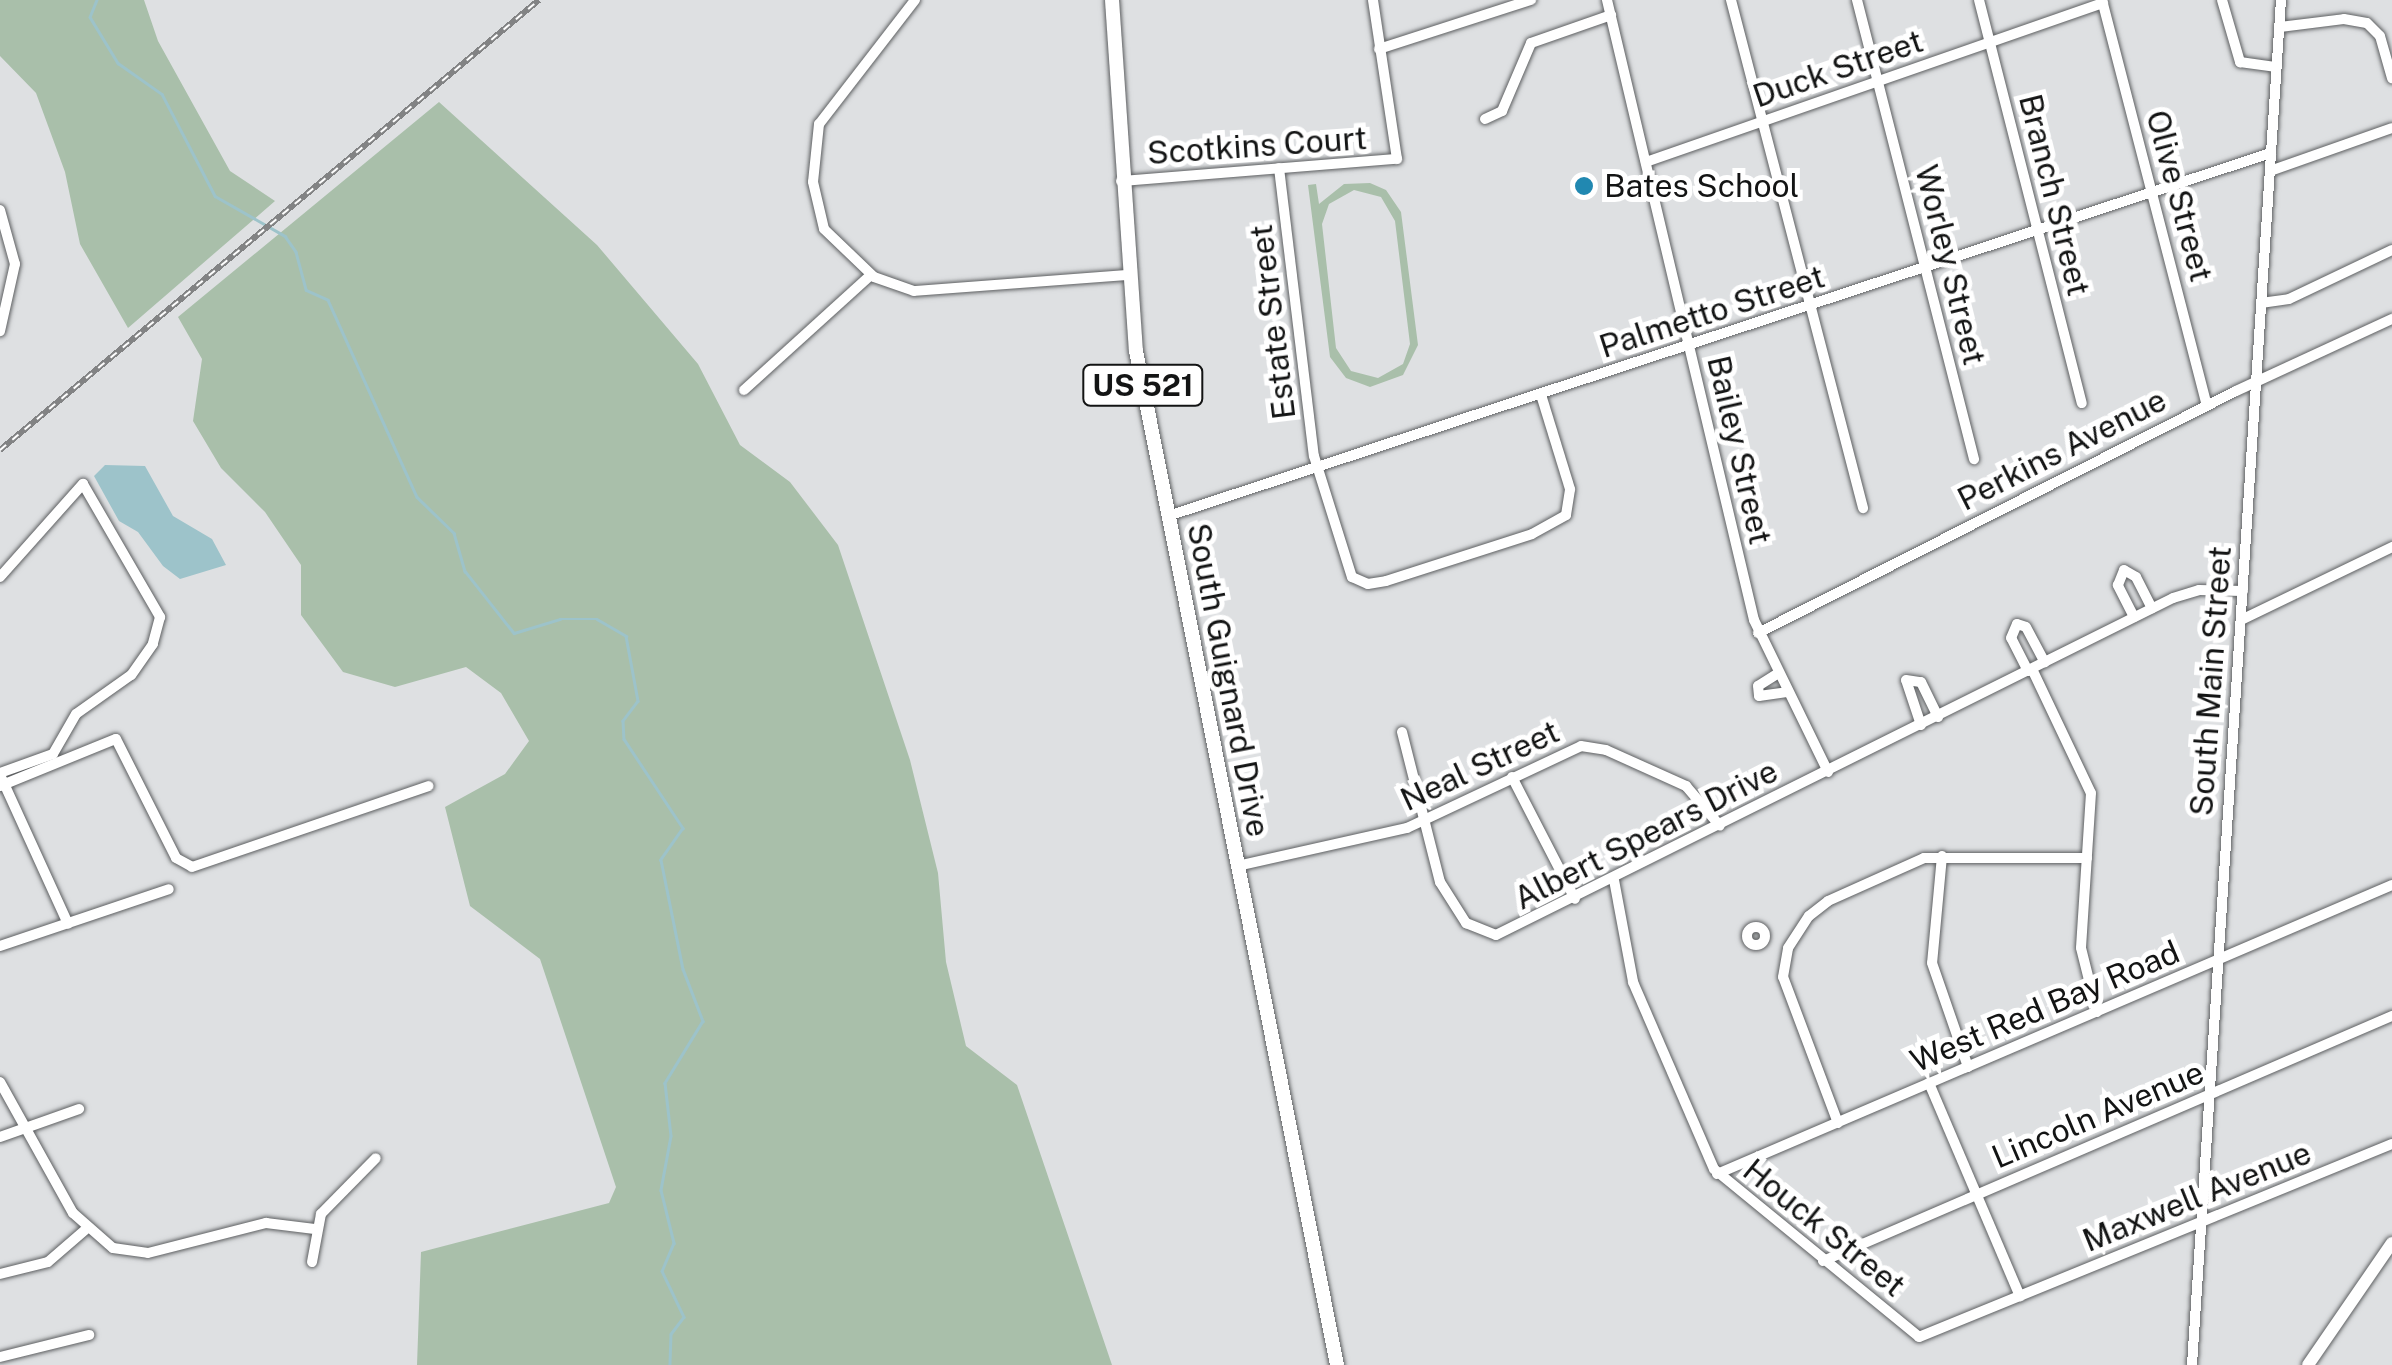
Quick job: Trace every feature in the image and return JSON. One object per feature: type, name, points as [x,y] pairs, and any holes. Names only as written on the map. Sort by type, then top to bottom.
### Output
[{"type":"highway","name":"South Guignard Drive","points":[[1112,0],[1128,275],[1168,516],[1337,1365]]},
{"type":"main road","points":[[2308,1365],[2392,1243]]},
{"type":"street","points":[[915,0],[831,104],[812,142],[818,218],[871,275],[914,291],[942,292],[1128,275]]},
{"type":"street","points":[[1373,0],[1380,49],[1530,0]]},
{"type":"street","name":"Bailey Street","points":[[1607,0],[1758,633],[1828,772]]},
{"type":"street","points":[[1731,0],[1863,508]]},
{"type":"street","name":"Worley Street","points":[[1857,0],[1974,460]]},
{"type":"street","name":"Branch Street","points":[[1979,0],[2082,403]]},
{"type":"street","points":[[2222,0],[2240,62],[2277,67]]},
{"type":"street","name":"South Main Street","points":[[2192,1365],[2282,0]]},
{"type":"street","name":"Duck Street","points":[[1646,162],[2103,2]]},
{"type":"street","name":"Olive Street","points":[[2103,2],[2207,405]]},
{"type":"street","points":[[1485,120],[1502,110],[1531,43],[1611,15]]},
{"type":"street","points":[[2280,28],[2344,19],[2366,23],[2380,36],[2392,78]]},
{"type":"street","name":"Scotkins Court","points":[[1120,181],[1279,168],[1311,170],[1397,159],[1380,49]]},
{"type":"street","points":[[2270,171],[2392,128]]},
{"type":"street","name":"Palmetto Street","points":[[1168,516],[1318,470],[2271,153]]},
{"type":"street","name":"Estate Street","points":[[1279,168],[1318,470],[1350,572],[1362,583],[1532,534],[1561,519],[1570,506],[1541,395]]},
{"type":"street","points":[[0,210],[15,281],[0,331]]},
{"type":"street","points":[[2261,302],[2289,299],[2392,250]]},
{"type":"street","points":[[744,390],[871,275]]},
{"type":"street","name":"Perkins Avenue","points":[[1758,633],[2207,405],[2392,319]]},
{"type":"street","points":[[0,576],[83,484],[160,624],[131,675],[76,714],[53,754],[1,779]]},
{"type":"street","points":[[2241,620],[2392,548]]},
{"type":"street","points":[[2134,617],[2117,581],[2124,570],[2136,577],[2152,608]]},
{"type":"street","name":"Albert Spears Drive","points":[[1402,732],[1421,821],[1446,896],[1480,934],[1511,931],[2152,608],[2199,590],[2243,590]]},
{"type":"street","points":[[2045,662],[2026,627],[2013,626],[2011,638],[2088,782],[2082,968],[2097,1012]]},
{"type":"street","name":"Bailey Street","points":[[1777,674],[1758,686],[1759,696],[1787,692]]},
{"type":"street","points":[[1921,725],[1906,680],[1921,682],[1938,717]]},
{"type":"street","points":[[1,779],[116,739],[176,858],[192,867],[428,786]]},
{"type":"street","name":"Neal Street","points":[[1237,866],[1421,821],[1564,750],[1600,748],[1686,786],[1720,826]]},
{"type":"street","points":[[1512,777],[1574,899]]},
{"type":"street","points":[[1,779],[68,924]]},
{"type":"street","points":[[1838,1123],[1787,998],[1788,948],[1828,901],[1917,861],[1942,856],[2088,858]]},
{"type":"street","points":[[1942,856],[1932,963],[1968,1067]]},
{"type":"street","name":"Houck Street","points":[[1614,880],[1633,982],[1718,1174],[1918,1337],[2020,1296]]},
{"type":"street","name":"West Red Bay Road","points":[[1718,1174],[2392,884]]},
{"type":"street","points":[[0,946],[168,890]]},
{"type":"street","points":[[1764,940],[1788,948]]},
{"type":"street","name":"Lincoln Avenue","points":[[1823,1261],[2392,1016]]},
{"type":"street","points":[[0,1082],[21,1126],[86,1230],[129,1253],[266,1223],[315,1229]]},
{"type":"street","points":[[1930,1083],[2020,1296]]},
{"type":"street","points":[[0,1136],[79,1109]]},
{"type":"street","name":"Maxwell Avenue","points":[[2020,1296],[2392,1144]]},
{"type":"street","points":[[312,1262],[315,1229],[328,1203],[376,1158]]},
{"type":"street","points":[[0,1274],[48,1262],[86,1230]]},
{"type":"street","points":[[0,1358],[89,1335]]},
{"type":"green space","points":[[0,0],[144,0],[158,41],[230,171],[275,201],[128,328],[80,244],[65,172],[36,93],[0,56]]},
{"type":"green space","points":[[439,102],[597,245],[698,364],[740,445],[790,482],[838,545],[910,760],[938,873],[946,962],[966,1046],[1017,1085],[1112,1365],[417,1365],[421,1252],[609,1203],[616,1187],[540,959],[470,906],[445,807],[505,774],[529,741],[501,693],[466,667],[395,687],[343,672],[301,615],[301,565],[265,512],[221,468],[193,421],[202,359],[178,317]]},
{"type":"green space","points":[[1370,183],[1386,190],[1401,212],[1418,345],[1403,375],[1370,387],[1346,378],[1330,357],[1308,185],[1316,184],[1319,204],[1344,184]],"holes":[[[1354,190],[1381,197],[1395,221],[1410,344],[1403,364],[1378,378],[1351,371],[1336,348],[1322,224],[1329,204]]]},
{"type":"water","points":[[105,465],[145,466],[173,516],[212,539],[226,565],[180,579],[163,566],[138,532],[119,521],[94,476]]},
{"type":"waterway","points":[[97,0],[90,17],[118,63],[162,94],[215,196],[285,236],[296,252],[306,290],[328,300],[417,497],[454,533],[465,571],[514,633],[560,619],[597,619],[626,636],[638,701],[623,721],[624,739],[683,828],[661,860],[683,969],[703,1021],[665,1083],[671,1136],[661,1190],[674,1243],[662,1271],[684,1317],[671,1334],[670,1365]]},
{"type":"railway","points":[[0,450],[539,0]]},
{"type":"place","name":"Bates School","points":[[1584,186]]}]
